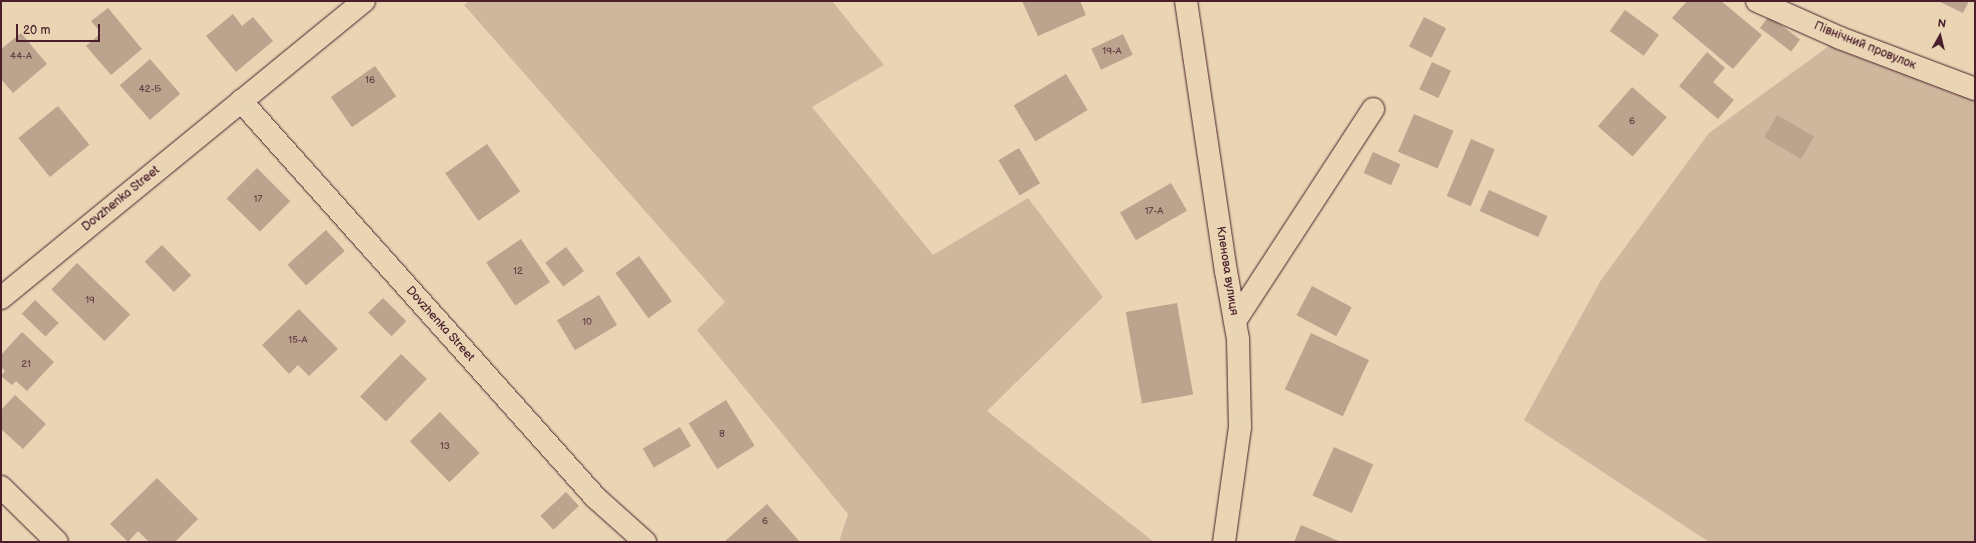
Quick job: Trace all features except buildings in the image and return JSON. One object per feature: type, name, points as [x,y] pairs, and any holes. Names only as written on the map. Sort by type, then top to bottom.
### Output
[{"type":"street","name":"Dovzhenka Street","points":[[1,298],[364,1]]},
{"type":"street","name":"Кленова вулиця","points":[[1186,1],[1226,271],[1238,339],[1240,427],[1224,542]]},
{"type":"street","name":"Північний провулок","points":[[1757,1],[1840,38],[1975,89]]},
{"type":"street","name":"Dovzhenka Street","points":[[241,101],[596,498],[644,542]]},
{"type":"street","points":[[1235,321],[1373,109]]},
{"type":"street","points":[[1,487],[57,542]]},
{"type":"shaded area","points":[[469,1],[832,1],[884,65],[812,107],[933,255],[1028,198],[1103,297],[987,411],[1154,542],[839,542],[848,514],[697,330],[725,302],[464,5]]},
{"type":"shaded area","points":[[1840,38],[1975,89],[1975,542],[1709,542],[1524,420],[1601,280],[1709,133]]}]
